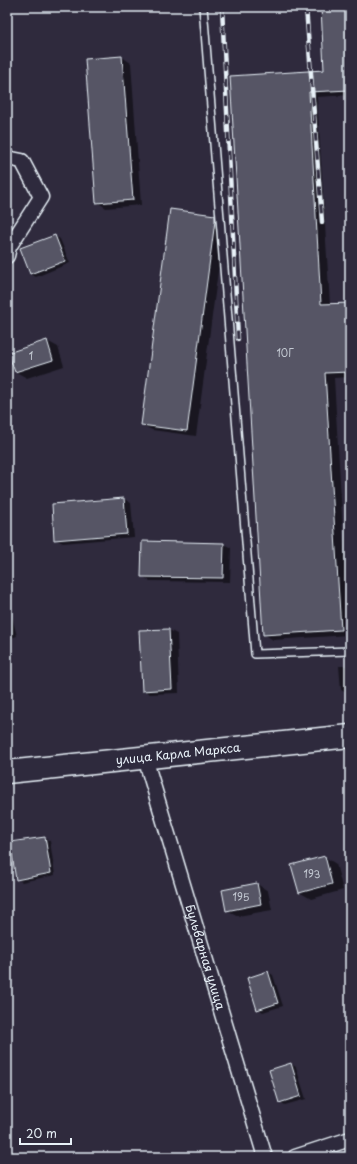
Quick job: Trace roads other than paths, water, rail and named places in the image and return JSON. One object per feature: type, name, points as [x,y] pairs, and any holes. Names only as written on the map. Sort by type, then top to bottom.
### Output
[{"type":"highway","name":"улица Карла Маркса","points":[[7,772],[350,736]]},
{"type":"street","points":[[7,158],[22,161],[41,197],[9,247],[7,256]]},
{"type":"street","name":"Бульварная улица","points":[[145,758],[265,1157]]},
{"type":"street","points":[[295,1157],[350,1139]]},
{"type":"lane","points":[[203,7],[255,654],[350,651]]},
{"type":"railway","points":[[222,7],[238,339]]},
{"type":"railway","points":[[306,7],[322,222]]}]
